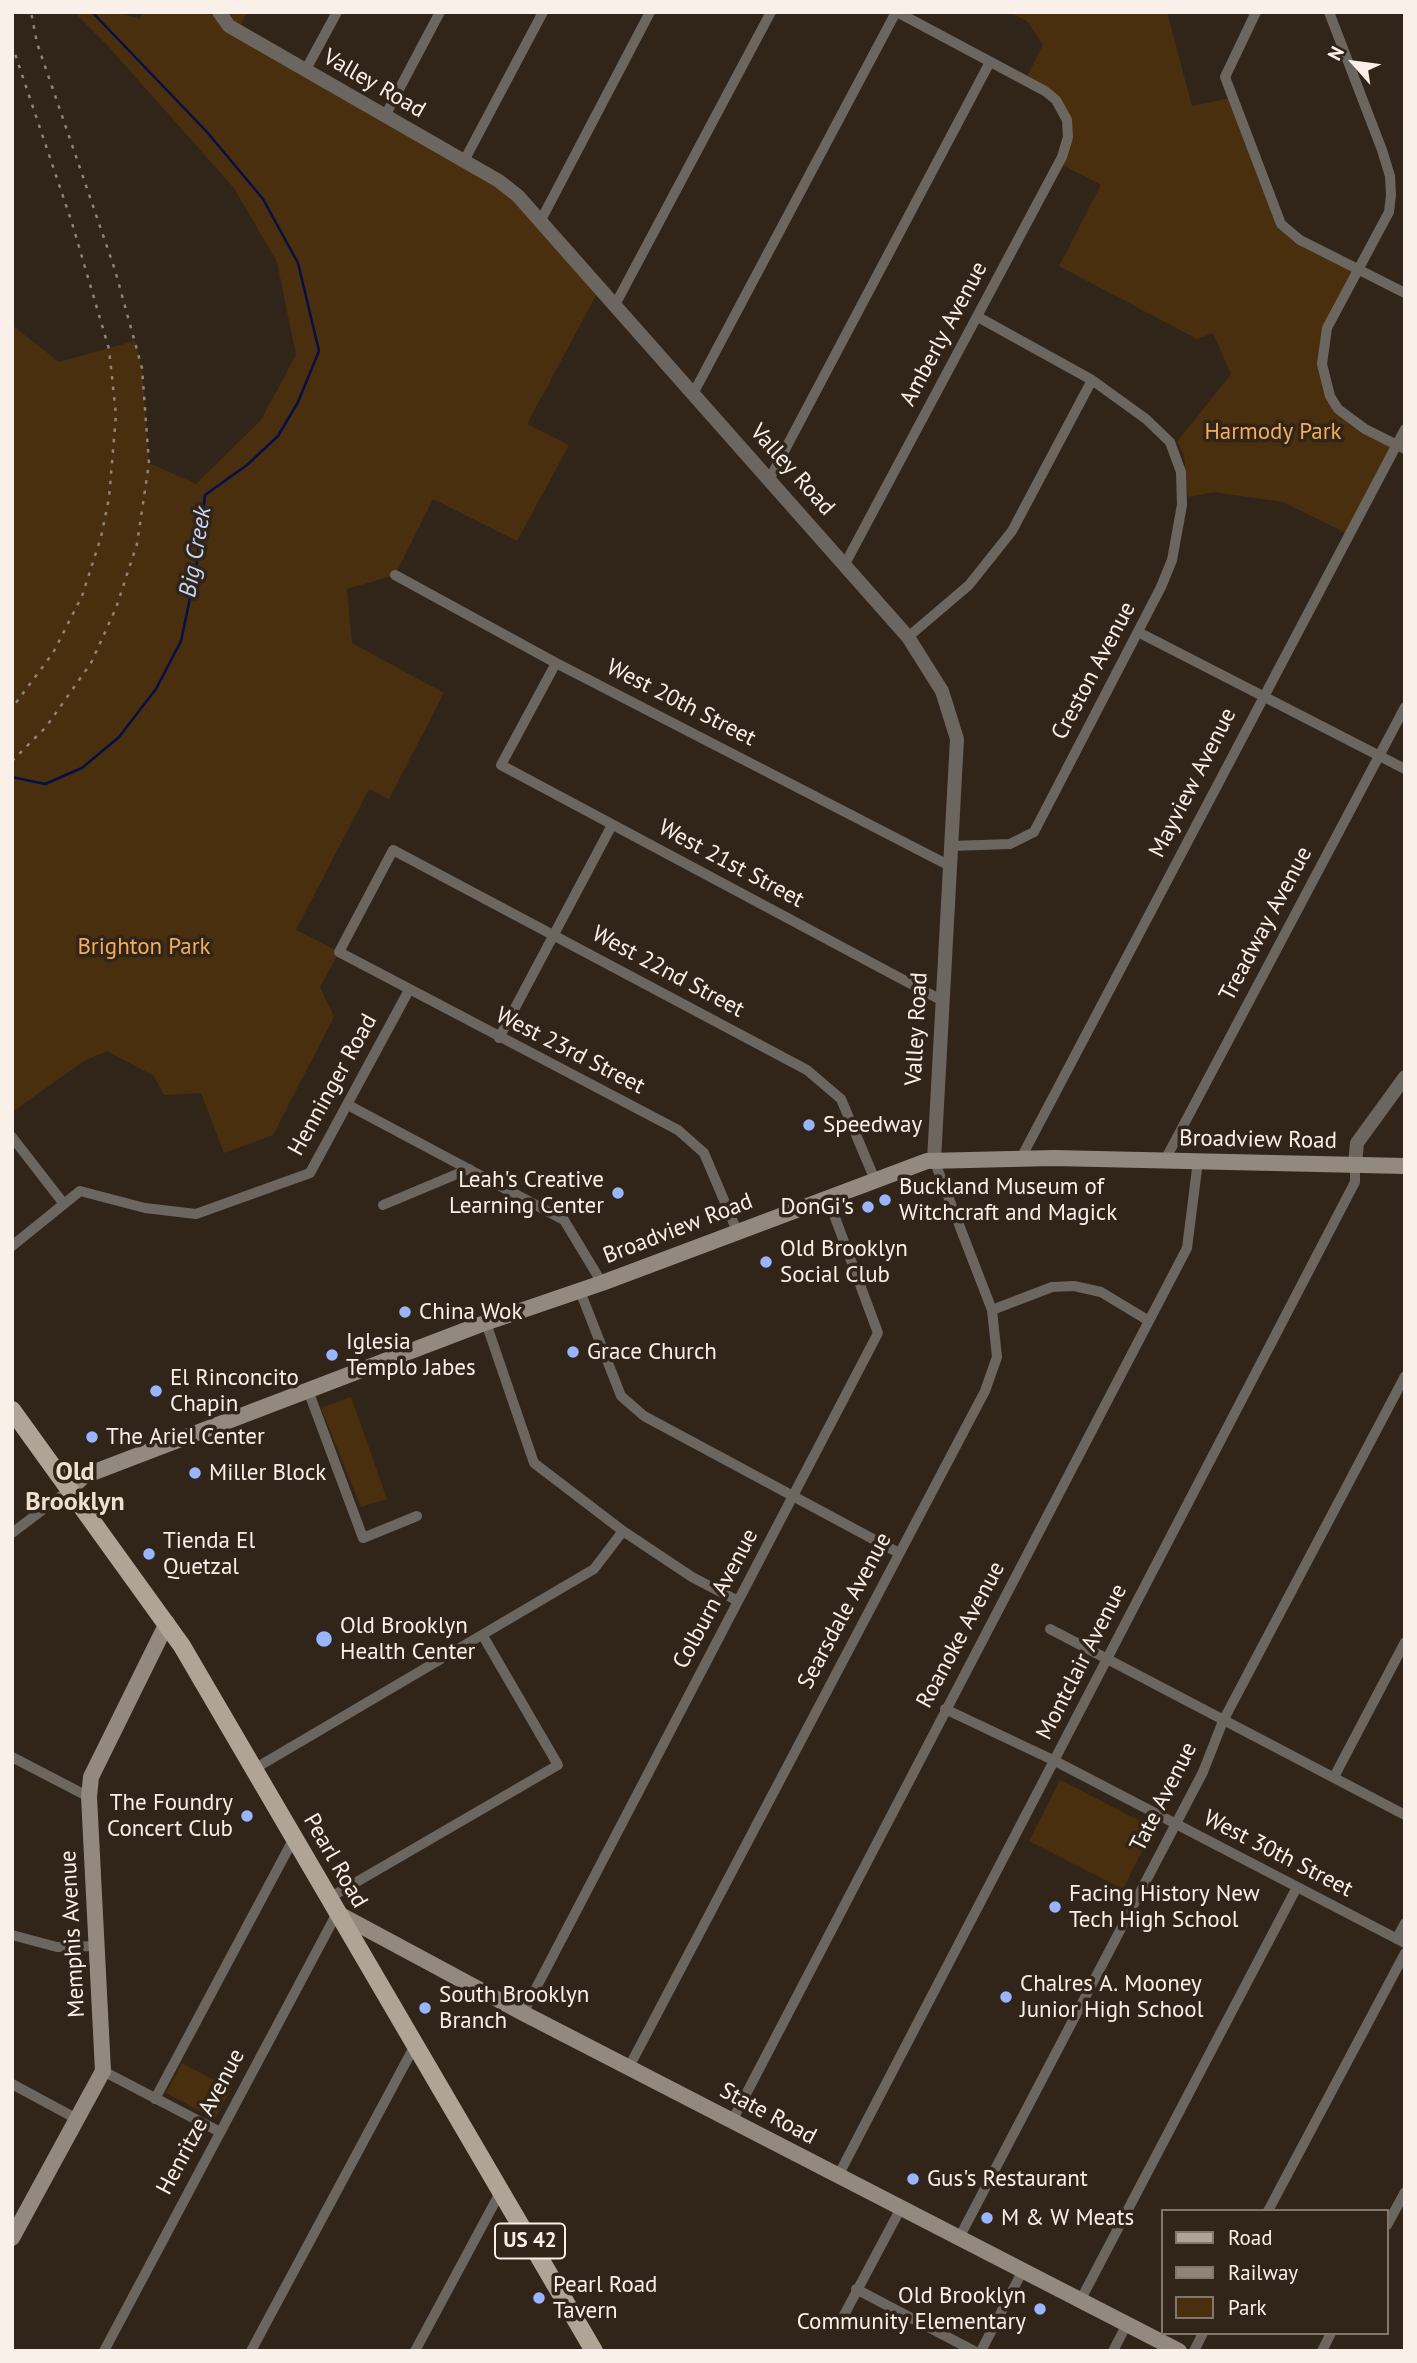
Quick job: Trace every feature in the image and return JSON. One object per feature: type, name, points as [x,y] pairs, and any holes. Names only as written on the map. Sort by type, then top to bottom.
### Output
[{"type":"main road","name":"Broadview Road","points":[[70,1489],[84,1476],[827,1196],[934,1160],[1021,1158],[1405,1166]]},
{"type":"main road","name":"Pearl Road","points":[[12,1410],[167,1623],[414,2047],[502,2189],[592,2349]]},
{"type":"main road","name":"Memphis Avenue","points":[[103,2071],[89,1797],[91,1777],[100,1754],[167,1623]]},
{"type":"main road","name":"State Road","points":[[333,1906],[523,2013],[1180,2351]]},
{"type":"main road","points":[[12,2238],[103,2071]]},
{"type":"street","name":"Valley Road","points":[[219,12],[229,26],[502,183],[541,220],[845,564],[908,637],[942,691],[952,715],[957,739],[934,1160]]},
{"type":"street","points":[[305,71],[337,12]]},
{"type":"street","points":[[385,116],[440,12]]},
{"type":"street","points":[[464,161],[543,12]]},
{"type":"street","points":[[541,220],[650,12]]},
{"type":"street","points":[[615,305],[771,12]]},
{"type":"street","points":[[694,392],[896,12],[990,62],[770,478]]},
{"type":"street","points":[[1256,12],[1225,77],[1281,223],[1300,240],[1405,293]]},
{"type":"street","points":[[1329,12],[1390,176],[1389,212],[1327,328],[1323,352],[1325,381],[1330,396],[1345,416],[1401,447]]},
{"type":"street","name":"Amberly Avenue","points":[[845,564],[1062,157],[1068,137],[1067,120],[1056,100],[1045,91],[990,62]]},
{"type":"street","points":[[908,637],[969,585],[1012,531],[1092,380],[978,317]]},
{"type":"street","name":"Creston Avenue","points":[[951,846],[1010,844],[1034,832],[1161,587],[1177,535],[1182,505],[1181,472],[1170,442],[1146,419],[1092,380]]},
{"type":"street","name":"Mayview Avenue","points":[[1021,1158],[1262,696],[1401,447],[1405,429]]},
{"type":"street","name":"West 20th Street","points":[[394,575],[556,663],[950,866]]},
{"type":"street","points":[[1138,632],[1405,769]]},
{"type":"street","name":"West 21st Street","points":[[556,663],[500,765],[942,1000]]},
{"type":"street","name":"Treadway Avenue","points":[[1165,1160],[1405,707]]},
{"type":"street","points":[[499,1038],[612,825]]},
{"type":"street","name":"West 22nd Street","points":[[338,953],[393,850],[823,1081],[841,1099],[875,1180]]},
{"type":"street","name":"West 23rd Street","points":[[338,953],[678,1130],[704,1153],[737,1231]]},
{"type":"street","name":"Henninger Road","points":[[12,1246],[80,1191],[145,1208],[196,1214],[310,1172],[409,990]]},
{"type":"street","points":[[1355,1164],[1357,1143],[1405,1077]]},
{"type":"street","points":[[348,1105],[564,1220],[602,1283]]},
{"type":"street","points":[[12,1137],[64,1204]]},
{"type":"street","name":"Searsdale Avenue","points":[[629,2067],[985,1391],[997,1357],[992,1310],[934,1160]]},
{"type":"street","name":"Roanoke Avenue","points":[[732,2121],[1187,1248],[1198,1161]]},
{"type":"street","name":"Montclair Avenue","points":[[838,2176],[1355,1182],[1355,1164]]},
{"type":"street","points":[[383,1205],[469,1169]]},
{"type":"street","name":"Colburn Avenue","points":[[523,2013],[878,1333],[827,1196]]},
{"type":"street","points":[[992,1310],[1052,1287],[1073,1286],[1101,1292],[1149,1321]]},
{"type":"street","points":[[580,1291],[621,1395],[643,1416],[899,1553]]},
{"type":"street","points":[[486,1323],[534,1462],[623,1531],[692,1577],[738,1601]]},
{"type":"street","name":"Tate Avenue","points":[[959,2238],[1203,1772],[1223,1721],[1405,1376]]},
{"type":"street","points":[[309,1393],[363,1538],[417,1516]]},
{"type":"street","name":"Broadview Road","points":[[12,1533],[70,1489]]},
{"type":"street","points":[[254,1769],[594,1569],[623,1531]]},
{"type":"street","points":[[1051,1629],[1405,1815]]},
{"type":"street","points":[[333,1906],[558,1765],[483,1636]]},
{"type":"street","points":[[1334,1777],[1405,1642]]},
{"type":"street","name":"West 30th Street","points":[[945,1709],[1055,1761],[1401,1940]]},
{"type":"street","points":[[12,1757],[89,1797]]},
{"type":"street","points":[[155,2099],[294,1838]]},
{"type":"street","points":[[1080,2301],[1297,1887]]},
{"type":"street","name":"Henritze Avenue","points":[[104,2351],[220,2132],[333,1906]]},
{"type":"street","points":[[1401,1940],[1405,1923]]},
{"type":"street","points":[[12,1935],[57,1947],[97,1946]]},
{"type":"street","points":[[1269,2209],[1405,1953]]},
{"type":"street","points":[[251,2351],[414,2047]]},
{"type":"street","points":[[103,2071],[220,2132]]},
{"type":"street","points":[[12,2084],[77,2119]]},
{"type":"street","points":[[415,2351],[502,2189]]},
{"type":"street","points":[[1389,2221],[1405,2192]]},
{"type":"street","points":[[844,2315],[901,2208]]},
{"type":"street","points":[[981,2351],[1023,2270]]},
{"type":"street","points":[[856,2289],[974,2351]]},
{"type":"street","points":[[1113,2351],[1127,2324]]},
{"type":"street","points":[[1194,2351],[1202,2335]]},
{"type":"street","points":[[1322,2351],[1330,2335]]},
{"type":"green space","name":"Brighton Park","points":[[74,12],[116,12],[140,19],[142,12],[247,12],[238,31],[502,183],[600,288],[527,424],[569,445],[517,541],[433,499],[395,575],[347,589],[352,643],[444,693],[389,799],[369,789],[296,930],[339,952],[320,987],[334,1017],[273,1135],[224,1153],[201,1093],[164,1095],[154,1076],[107,1051],[84,1061],[12,1112],[12,325],[59,362],[135,341],[142,368],[149,463],[196,484],[261,420],[296,355],[277,262],[234,188],[107,45]]},
{"type":"green space","name":"Harmody Park","points":[[1009,12],[1167,12],[1192,106],[1231,98],[1281,224],[1360,270],[1325,339],[1323,352],[1338,409],[1396,445],[1348,534],[1283,502],[1213,492],[1188,497],[1184,455],[1177,442],[1231,374],[1213,333],[1197,339],[1059,266],[1101,185],[1059,163],[1068,137],[1056,100],[1025,80],[1043,45],[1027,21]]},
{"type":"green space","points":[[351,1397],[387,1499],[361,1507],[321,1408]]},
{"type":"green space","points":[[1060,1780],[1154,1828],[1123,1889],[1029,1841]]},
{"type":"green space","points":[[182,2063],[231,2089],[215,2119],[166,2093]]},
{"type":"waterway","name":"Big Creek","points":[[12,777],[45,784],[82,768],[119,737],[156,689],[181,641],[196,570],[205,495],[247,465],[278,436],[298,402],[319,351],[298,263],[263,199],[207,132],[92,12]]},
{"type":"railway","points":[[12,761],[46,727],[91,663],[116,608],[137,544],[149,463],[142,368],[115,270],[37,43],[31,12]]},
{"type":"railway","points":[[12,45],[72,223],[109,349],[116,415],[109,498],[101,537],[82,596],[53,653],[12,708]]},
{"type":"place","name":"Speedway","points":[[809,1125]]},
{"type":"place","name":"Leah's Creative Learning Center","points":[[618,1193]]},
{"type":"place","name":"Buckland Museum of Witchcraft and Magick","points":[[885,1200]]},
{"type":"place","name":"DonGi's","points":[[868,1207]]},
{"type":"place","name":"Old Brooklyn Social Club","points":[[766,1262]]},
{"type":"place","name":"China Wok","points":[[405,1312]]},
{"type":"place","name":"Grace Church","points":[[573,1352]]},
{"type":"place","name":"Iglesia Templo Jabes","points":[[332,1355]]},
{"type":"place","name":"El Rinconcito Chapin","points":[[156,1391]]},
{"type":"place","name":"The Ariel Center","points":[[92,1437]]},
{"type":"place","name":"Miller Block","points":[[195,1473]]},
{"type":"place","name":"Tienda El Quetzal","points":[[149,1554]]},
{"type":"place","name":"Old Brooklyn Health Center","points":[[324,1639]]},
{"type":"place","name":"The Foundry Concert Club","points":[[247,1816]]},
{"type":"place","name":"Facing History New Tech High School","points":[[1055,1907]]},
{"type":"place","name":"Chalres A. Mooney Junior High School","points":[[1006,1997]]},
{"type":"place","name":"South Brooklyn Branch","points":[[425,2008]]},
{"type":"place","name":"Gus's Restaurant","points":[[913,2179]]},
{"type":"place","name":"M & W Meats","points":[[987,2218]]},
{"type":"place","name":"Pearl Road Tavern","points":[[539,2298]]},
{"type":"place","name":"Old Brooklyn Community Elementary","points":[[1040,2309]]},
{"type":"district","name":"Old Brooklyn","points":[[75,1488]]}]
